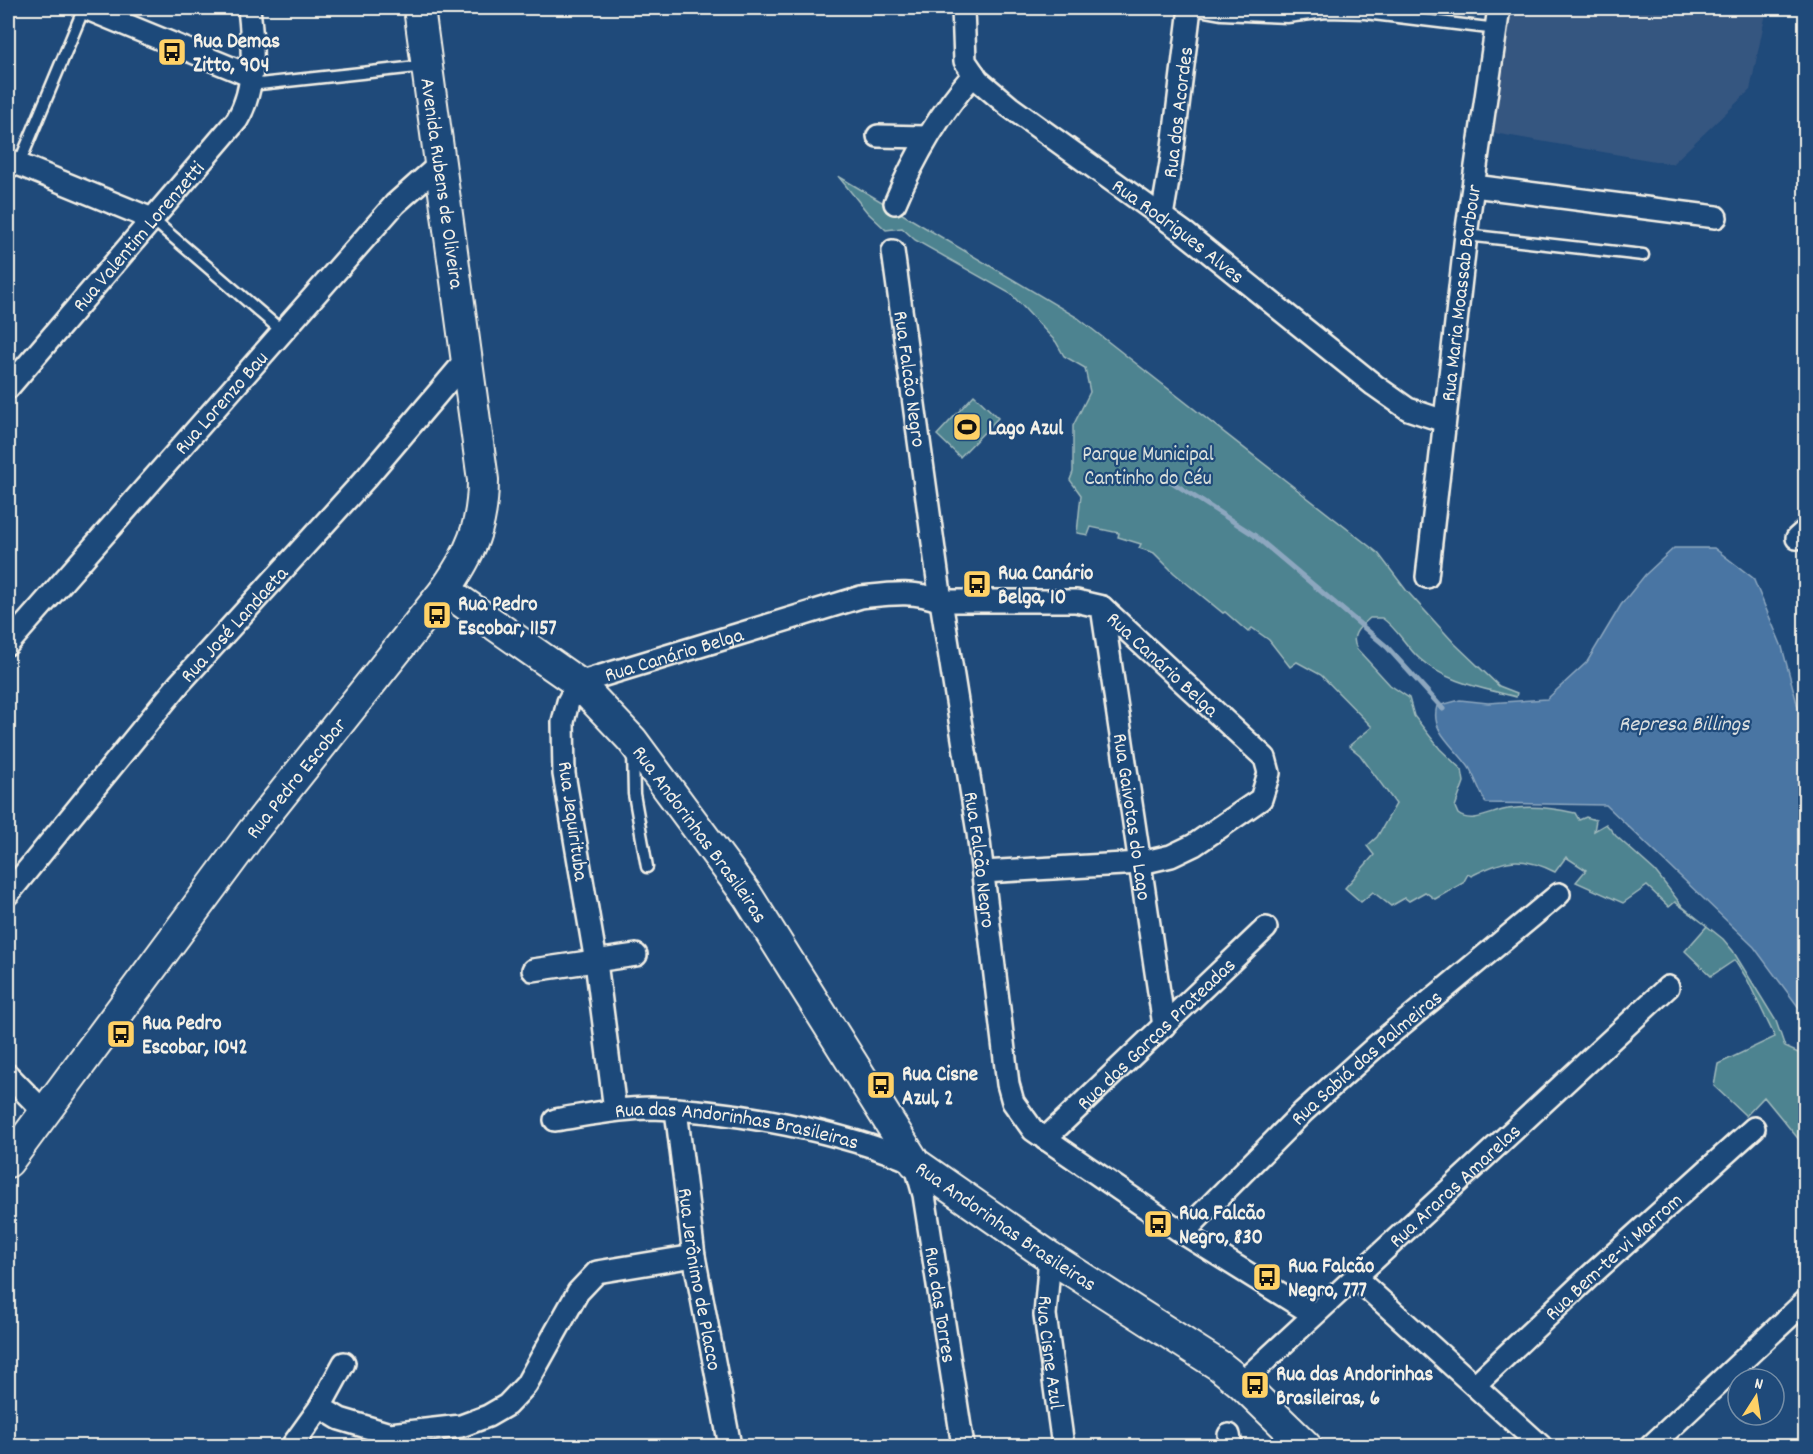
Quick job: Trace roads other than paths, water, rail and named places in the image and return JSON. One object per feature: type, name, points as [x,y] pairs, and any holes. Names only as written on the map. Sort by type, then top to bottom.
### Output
[{"type":"main road","name":"Avenida Rubens de Oliveira","points":[[419,8],[467,359]]},
{"type":"main road","name":"Rua Pedro Escobar","points":[[8,1162],[253,831],[445,590],[472,547],[483,509],[483,480],[467,359]]},
{"type":"main road","name":"Rua Andorinhas Brasileiras","points":[[445,590],[578,683],[632,740],[747,895],[915,1163],[1050,1257],[1220,1366],[1241,1383],[1306,1446]]},
{"type":"street","points":[[85,8],[250,81]]},
{"type":"street","name":"Rua Valentim Lorenzetti","points":[[8,388],[237,120],[244,108],[250,81],[252,34],[249,8]]},
{"type":"street","name":"Rua Rodrigues Alves","points":[[963,8],[963,51],[974,74],[1010,107],[1162,216],[1273,302],[1374,386],[1408,409],[1444,421]]},
{"type":"street","name":"Rua dos Acordes","points":[[1162,216],[1171,163],[1190,8]]},
{"type":"street","name":"Rua Maria Moassab Barbour","points":[[1427,577],[1466,235],[1499,8]]},
{"type":"street","points":[[895,203],[926,137],[950,101],[974,74]]},
{"type":"street","points":[[878,136],[926,137]]},
{"type":"street","points":[[13,162],[152,219]]},
{"type":"street","name":"Rua Lorenzo Bau","points":[[8,644],[395,204],[440,164]]},
{"type":"street","points":[[1473,186],[1716,217]]},
{"type":"street","name":"Rua Falcão Negro","points":[[893,251],[941,601],[983,872],[1008,1084],[1013,1102],[1033,1130],[1045,1139],[1183,1233],[1313,1314]]},
{"type":"street","name":"Rua José Landaeta","points":[[8,894],[179,684],[367,477],[467,359]]},
{"type":"street","name":"Rua Canário Belga","points":[[578,683],[844,601],[903,592],[924,594],[941,601],[1076,601],[1102,607],[1265,758],[1269,772],[1261,799],[1194,845],[1171,856],[1141,863],[983,872]]},
{"type":"street","name":"Rua Gaivotas do Lago","points":[[1102,607],[1164,1026]]},
{"type":"street","name":"Rua Jequirituba","points":[[578,683],[568,702],[563,722],[564,774],[596,962],[615,1110]]},
{"type":"street","name":"Rua Sabiá das Palmeiras","points":[[1183,1233],[1303,1112],[1374,1048],[1559,894]]},
{"type":"street","name":"Rua das Garças Prateadas","points":[[1045,1139],[1266,928]]},
{"type":"street","points":[[533,970],[636,955]]},
{"type":"street","name":"Rua Araras Amarelas","points":[[1241,1383],[1668,987]]},
{"type":"street","points":[[8,1076],[45,1113]]},
{"type":"street","name":"Rua das Andorinhas Brasileiras","points":[[555,1120],[615,1110],[651,1108],[742,1117],[857,1140],[915,1163]]},
{"type":"street","name":"Rua Jerônimo de Placco","points":[[676,1110],[694,1256],[730,1446]]},
{"type":"street","name":"Rua Bem-te-vi Marrom","points":[[1475,1385],[1591,1275],[1754,1128]]},
{"type":"street","name":"Rua das Torres","points":[[915,1163],[923,1185],[963,1446]]},
{"type":"street","points":[[320,1407],[340,1419],[391,1440],[461,1426],[488,1416],[507,1405],[526,1384],[578,1292],[597,1272],[694,1256]]},
{"type":"street","name":"Rua Cisne Azul","points":[[1050,1257],[1045,1315],[1063,1446]]},
{"type":"street","points":[[1356,1278],[1541,1446]]},
{"type":"street","points":[[1651,1446],[1806,1301]]},
{"type":"street","points":[[292,1446],[320,1407],[344,1362]]},
{"type":"lane","points":[[13,162],[85,8]]},
{"type":"lane","points":[[1190,8],[1222,14],[1287,17],[1326,12],[1365,13],[1497,29]]},
{"type":"lane","points":[[250,81],[427,66]]},
{"type":"lane","points":[[152,219],[282,331]]},
{"type":"lane","points":[[1466,235],[1643,255]]},
{"type":"lane","points":[[632,740],[634,794],[647,867]]},
{"type":"water","name":"Represa Billings","points":[[1674,548],[1714,548],[1753,578],[1782,647],[1798,707],[1805,718],[1805,1016],[1754,947],[1606,805],[1486,803],[1470,769],[1440,732],[1437,724],[1437,706],[1460,700],[1488,703],[1547,699],[1587,662],[1621,605],[1645,575]]},
{"type":"waterway","points":[[1164,477],[1254,535],[1387,647],[1443,709]]},
{"type":"place","name":"Rua Demas Zitto, 904","points":[[172,52]]},
{"type":"place","name":"Lago Azul","points":[[967,427]]},
{"type":"place","name":"Rua Canário Belga, 10","points":[[977,584]]},
{"type":"place","name":"Rua Pedro Escobar, 1157","points":[[437,615]]},
{"type":"place","name":"Rua Pedro Escobar, 1042","points":[[121,1034]]},
{"type":"place","name":"Rua Cisne Azul, 2","points":[[881,1085]]},
{"type":"place","name":"Rua Falcão Negro, 830","points":[[1158,1224]]},
{"type":"place","name":"Rua Falcão Negro, 777","points":[[1267,1277]]},
{"type":"place","name":"Rua das Andorinhas Brasileiras, 6","points":[[1255,1385]]},
{"type":"park label","name":"Parque Municipal Cantinho do Céu","points":[[1148,465]]}]
